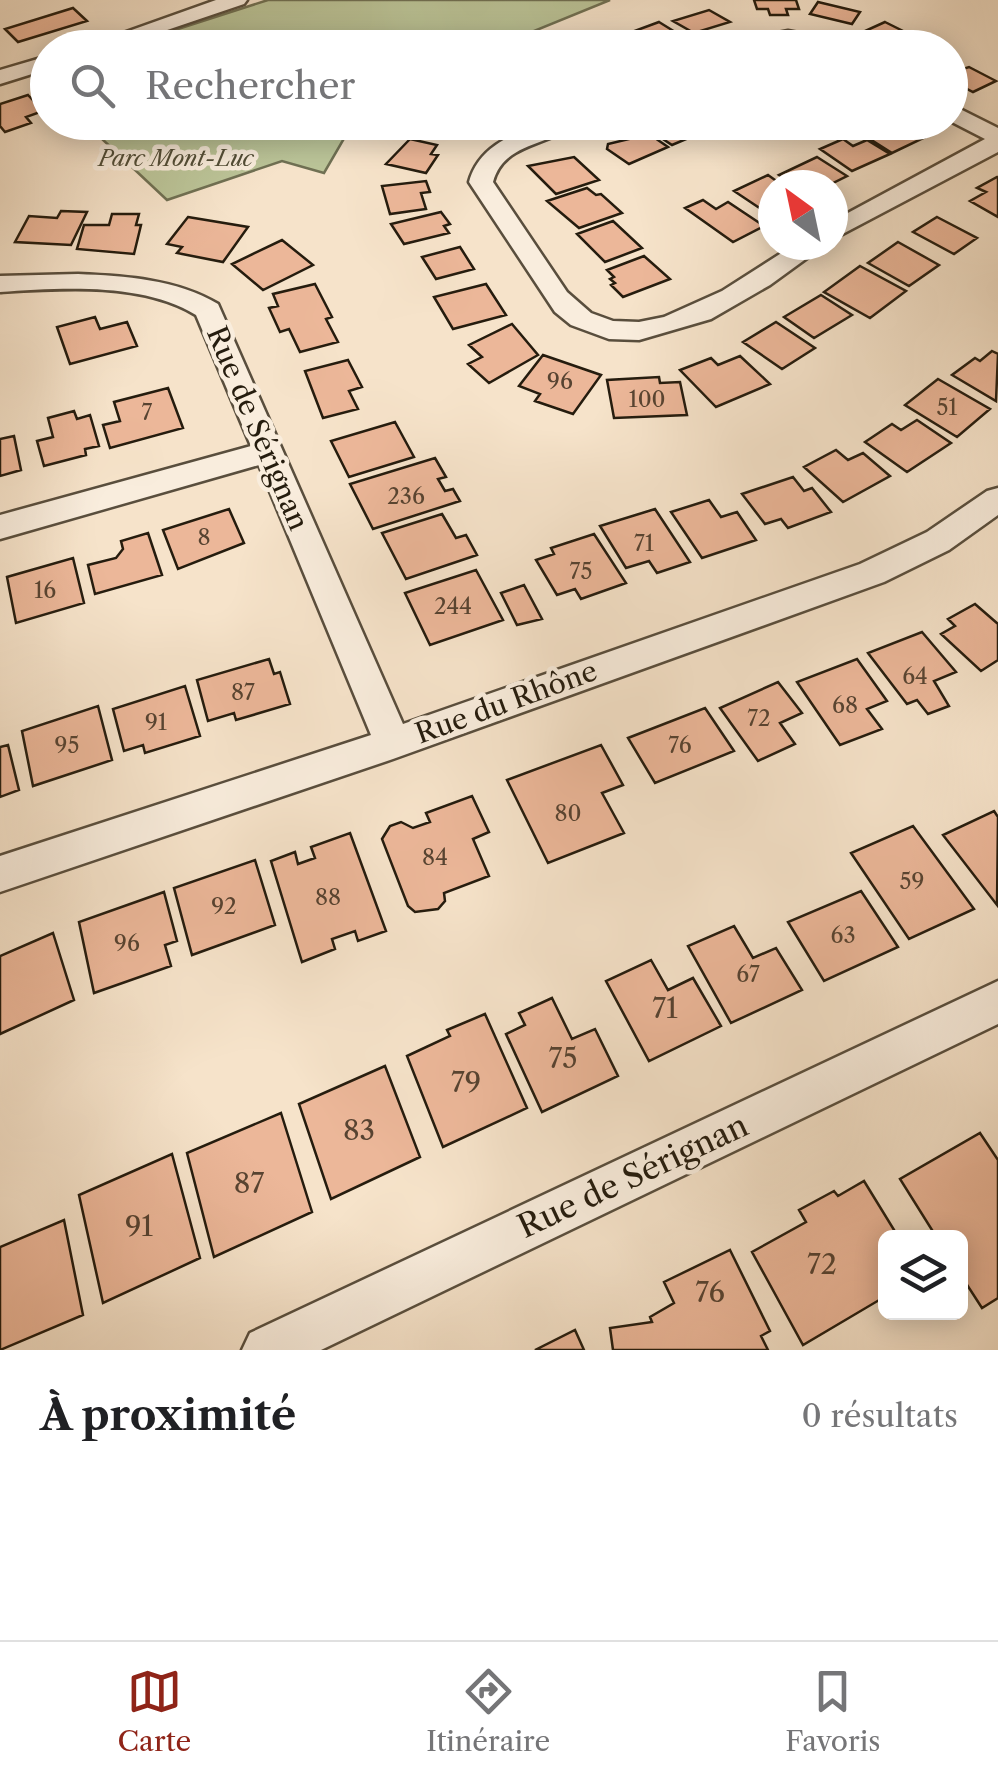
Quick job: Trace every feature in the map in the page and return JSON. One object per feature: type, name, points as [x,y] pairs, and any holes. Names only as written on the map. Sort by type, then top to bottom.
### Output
[{"type":"street","points":[[144,30],[238,0]]},
{"type":"street","points":[[138,8],[159,25]]},
{"type":"street","points":[[0,77],[30,68]]},
{"type":"street","points":[[968,122],[998,139]]},
{"type":"street","points":[[848,223],[998,139]]},
{"type":"street","points":[[525,140],[498,152],[482,171],[481,182],[550,287],[580,318],[620,332],[660,330],[692,316],[787,260]]},
{"type":"street","name":"Rue de Sérignan","points":[[0,284],[139,287],[166,290],[198,301],[214,322],[392,742]]},
{"type":"street","points":[[0,527],[266,452]]},
{"type":"street","name":"Rue du Rhône","points":[[0,874],[392,742],[872,573],[938,541],[998,499]]},
{"type":"street","name":"Rue de Sérignan","points":[[267,1350],[998,1002]]},
{"type":"green space","points":[[268,0],[610,0],[537,30],[175,30]]},
{"type":"green space","name":"Parc Mont-Luc","points":[[103,140],[343,140],[324,173],[282,161],[167,200]]},
{"type":"building","points":[[754,0],[796,0],[799,9],[786,9],[788,15],[770,15],[768,9],[757,9]]},
{"type":"building","points":[[818,2],[860,12],[852,24],[810,14]]},
{"type":"building","points":[[73,8],[87,21],[57,30],[30,30],[30,38],[18,42],[5,29]]},
{"type":"building","points":[[709,10],[730,22],[689,30],[673,21]]},
{"type":"building","points":[[659,22],[672,30],[637,30]]},
{"type":"building","points":[[885,22],[901,30],[867,30]]},
{"type":"building","points":[[968,67],[996,81],[973,92],[968,89]]},
{"type":"building","points":[[28,95],[30,116],[26,117],[30,123],[5,132],[0,126],[0,104]]},
{"type":"building","points":[[409,140],[437,145],[431,154],[438,155],[426,173],[386,164]]},
{"type":"building","points":[[658,140],[668,147],[629,164],[607,149],[608,144]]},
{"type":"building","points":[[841,140],[853,146],[867,140],[890,154],[852,171],[820,149]]},
{"type":"building","points":[[871,140],[919,140],[892,153]]},
{"type":"building","points":[[574,157],[599,180],[556,194],[528,166]]},
{"type":"building","points":[[817,157],[838,170],[790,170]]},
{"type":"building","points":[[998,177],[998,217],[970,201],[986,192],[977,188]]},
{"type":"building","points":[[758,180],[758,207],[734,191]]},
{"type":"building","points":[[426,181],[430,192],[421,193],[426,209],[390,214],[382,186]]},
{"type":"building","points":[[587,188],[601,194],[622,213],[579,228],[547,201]]},
{"type":"building","points":[[703,200],[716,209],[728,202],[758,222],[758,229],[733,242],[685,208]]},
{"type":"building","points":[[61,211],[87,212],[71,245],[15,242],[29,216],[57,218]]},
{"type":"building","points":[[441,212],[450,224],[444,226],[449,233],[404,244],[391,224]]},
{"type":"building","points":[[112,214],[139,214],[136,225],[141,225],[134,254],[77,249],[84,225],[109,225]]},
{"type":"building","points":[[188,217],[248,227],[223,262],[177,253],[182,247],[167,244]]},
{"type":"building","points":[[937,217],[977,238],[954,254],[913,232]]},
{"type":"building","points":[[613,221],[642,248],[605,262],[577,234]]},
{"type":"building","points":[[282,240],[313,265],[263,290],[232,264]]},
{"type":"building","points":[[898,242],[939,265],[909,286],[868,263]]},
{"type":"building","points":[[460,247],[474,269],[436,279],[422,257]]},
{"type":"building","points":[[644,256],[670,279],[623,297],[611,285],[615,283],[610,279],[614,277],[607,270]]},
{"type":"building","points":[[860,266],[906,291],[870,318],[824,292]]},
{"type":"building","points":[[315,284],[332,317],[326,319],[338,342],[300,352],[289,329],[280,332],[269,308],[278,306],[273,294]]},
{"type":"building","points":[[486,284],[506,315],[453,329],[434,297]]},
{"type":"building","points":[[821,295],[852,315],[814,338],[784,317]]},
{"type":"building","points":[[95,317],[100,329],[127,322],[137,346],[70,364],[57,327]]},
{"type":"building","points":[[776,322],[815,348],[782,369],[743,342]]},
{"type":"building","points":[[512,324],[538,355],[489,383],[468,364],[482,357],[469,345]]},
{"type":"building","points":[[992,351],[998,354],[996,401],[952,375]]},
{"type":"building","points":[[543,355],[601,375],[573,414],[535,401],[540,394],[519,386]]},
{"type":"building","points":[[740,356],[770,384],[716,407],[680,370],[711,358],[718,365]]},
{"type":"building","points":[[348,360],[362,387],[349,391],[358,409],[323,418],[305,371]]},
{"type":"building","points":[[659,377],[660,383],[680,382],[687,415],[614,418],[607,380]]},
{"type":"building","points":[[938,379],[990,409],[957,437],[905,405]]},
{"type":"building","points":[[168,388],[183,428],[110,448],[103,425],[120,421],[114,402]]},
{"type":"building","points":[[74,411],[77,419],[90,415],[99,446],[85,449],[86,455],[44,466],[37,441],[53,437],[48,418]]},
{"type":"building","points":[[917,420],[951,443],[907,472],[865,442],[892,424],[901,430]]},
{"type":"building","points":[[395,422],[414,457],[349,477],[331,441]]},
{"type":"building","points":[[14,436],[21,470],[0,476],[0,439]]},
{"type":"building","points":[[836,450],[848,460],[863,453],[890,476],[843,502],[804,467]]},
{"type":"building","points":[[435,458],[446,477],[438,479],[445,491],[453,489],[460,501],[373,529],[350,484]]},
{"type":"building","points":[[793,477],[804,491],[812,488],[831,512],[788,528],[781,519],[765,524],[742,494]]},
{"type":"building","points":[[709,500],[721,517],[737,512],[756,540],[702,558],[671,512]]},
{"type":"building","points":[[229,509],[244,543],[178,569],[163,530]]},
{"type":"building","points":[[655,509],[690,562],[657,573],[649,561],[626,568],[600,526]]},
{"type":"building","points":[[442,514],[456,538],[466,535],[477,555],[406,579],[382,533]]},
{"type":"building","points":[[148,533],[162,575],[95,594],[88,565],[116,558],[123,549],[121,541]]},
{"type":"building","points":[[594,534],[626,583],[581,599],[575,589],[557,595],[536,560],[554,554],[551,548]]},
{"type":"building","points":[[73,558],[84,603],[16,623],[7,577]]},
{"type":"building","points":[[476,570],[503,620],[430,645],[405,593]]},
{"type":"building","points":[[524,585],[542,619],[517,625],[501,593]]},
{"type":"building","points":[[975,604],[998,624],[998,660],[981,671],[941,634],[955,626],[948,619]]},
{"type":"building","points":[[922,632],[956,672],[934,681],[949,706],[928,714],[917,700],[907,704],[868,653]]},
{"type":"building","points":[[269,659],[274,674],[280,672],[290,704],[236,720],[234,713],[208,721],[197,680]]},
{"type":"building","points":[[857,659],[887,701],[867,709],[882,729],[840,745],[797,682]]},
{"type":"building","points":[[778,682],[802,713],[780,723],[795,744],[758,761],[720,708]]},
{"type":"building","points":[[185,686],[200,736],[145,753],[143,745],[124,751],[113,709]]},
{"type":"building","points":[[98,706],[112,760],[33,786],[22,731]]},
{"type":"building","points":[[705,708],[734,751],[655,783],[628,738]]},
{"type":"building","points":[[8,745],[19,790],[0,797],[0,747]]},
{"type":"building","points":[[601,745],[623,785],[602,793],[624,833],[548,863],[507,780]]},
{"type":"building","points":[[472,796],[489,832],[473,839],[489,876],[444,893],[445,901],[438,909],[415,912],[408,906],[382,839],[390,826],[401,822],[413,828],[430,822],[426,813]]},
{"type":"building","points":[[994,811],[998,817],[997,905],[943,835]]},
{"type":"building","points":[[913,826],[974,909],[909,939],[851,853]]},
{"type":"building","points":[[350,833],[386,931],[358,941],[355,931],[332,939],[335,949],[302,962],[271,861],[295,852],[298,864],[315,858],[311,847]]},
{"type":"building","points":[[255,860],[275,925],[192,955],[174,888]]},
{"type":"building","points":[[861,891],[898,947],[824,981],[788,922]]},
{"type":"building","points":[[164,892],[177,941],[165,945],[171,966],[94,993],[79,922]]},
{"type":"building","points":[[734,926],[753,958],[776,948],[802,990],[731,1023],[688,946]]},
{"type":"building","points":[[53,933],[74,1000],[0,1034],[0,956]]},
{"type":"building","points":[[651,960],[668,990],[693,978],[721,1026],[649,1061],[606,981]]},
{"type":"building","points":[[552,998],[572,1039],[595,1029],[618,1076],[542,1112],[506,1034],[525,1025],[519,1013]]},
{"type":"building","points":[[485,1014],[527,1108],[443,1147],[407,1056],[450,1036],[447,1030]]},
{"type":"building","points":[[385,1066],[420,1157],[331,1199],[299,1104]]},
{"type":"building","points":[[281,1113],[312,1212],[214,1257],[187,1153]]},
{"type":"building","points":[[980,1133],[998,1160],[998,1298],[982,1308],[968,1286],[968,1230],[932,1230],[900,1179]]},
{"type":"building","points":[[172,1154],[200,1258],[103,1303],[79,1195]]},
{"type":"building","points":[[864,1181],[894,1230],[878,1230],[878,1301],[803,1345],[752,1252],[806,1222],[799,1210],[834,1191],[838,1196]]},
{"type":"building","points":[[64,1220],[83,1315],[0,1350],[0,1247]]},
{"type":"building","points":[[730,1250],[770,1331],[761,1336],[768,1350],[613,1350],[610,1328],[652,1322],[650,1317],[674,1303],[664,1282]]},
{"type":"building","points":[[575,1330],[584,1350],[535,1350]]}]
